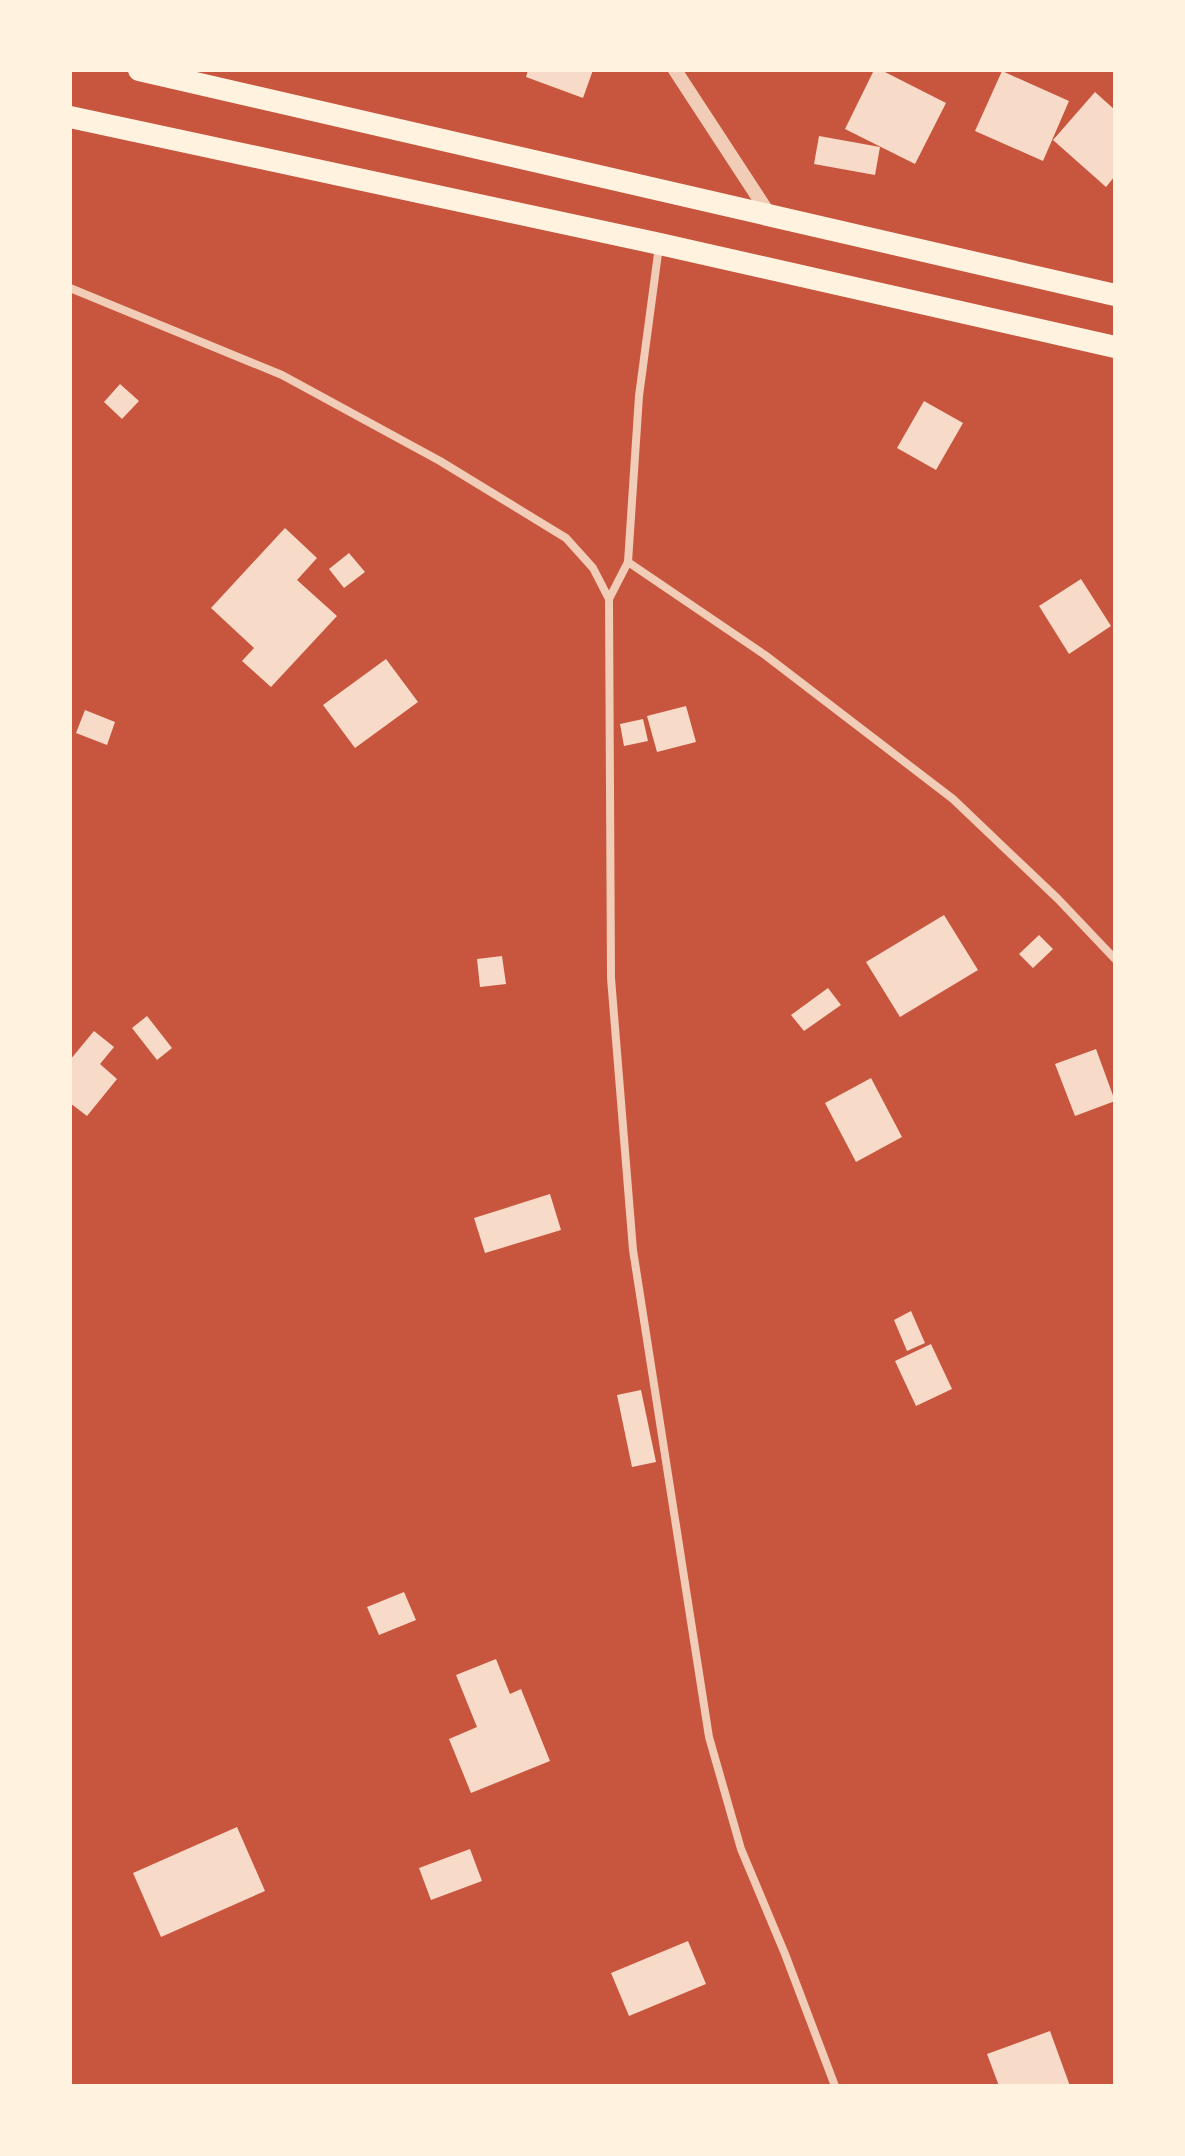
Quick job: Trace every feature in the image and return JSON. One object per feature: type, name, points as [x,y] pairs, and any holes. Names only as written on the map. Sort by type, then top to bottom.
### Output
[{"type":"highway","points":[[139,70],[1115,295]]},
{"type":"highway","points":[[70,117],[660,244],[1115,347]]},
{"type":"street","points":[[675,70],[771,217]]},
{"type":"street","points":[[609,599],[628,562],[639,396],[660,244]]},
{"type":"street","points":[[70,288],[282,375],[440,461],[566,538],[593,568],[609,599],[611,978],[633,1250],[709,1737],[741,1849],[835,2086]]},
{"type":"street","points":[[628,562],[765,655],[953,799],[1058,899],[1115,959]]},
{"type":"building","points":[[528,70],[593,70],[583,98],[526,77]]},
{"type":"building","points":[[874,70],[881,70],[946,103],[915,164],[845,129]]},
{"type":"building","points":[[1002,71],[1069,101],[1043,161],[975,131]]},
{"type":"building","points":[[1095,92],[1115,110],[1115,176],[1106,187],[1053,140]]},
{"type":"building","points":[[819,136],[880,147],[875,175],[814,164]]},
{"type":"building","points":[[120,384],[139,401],[122,419],[104,402]]},
{"type":"building","points":[[924,401],[963,423],[936,470],[897,448]]},
{"type":"building","points":[[285,528],[317,558],[297,580],[337,616],[271,687],[242,661],[254,648],[211,608]]},
{"type":"building","points":[[349,553],[365,572],[344,588],[329,569]]},
{"type":"building","points":[[1081,579],[1111,626],[1069,654],[1039,606]]},
{"type":"building","points":[[386,659],[418,702],[355,748],[323,705]]},
{"type":"building","points":[[686,706],[696,742],[657,752],[647,716]]},
{"type":"building","points":[[85,710],[115,722],[107,745],[76,733]]},
{"type":"building","points":[[643,719],[648,741],[624,746],[620,724]]},
{"type":"building","points":[[944,915],[978,970],[900,1017],[866,962]]},
{"type":"building","points":[[1039,935],[1053,949],[1033,968],[1019,954]]},
{"type":"building","points":[[502,956],[506,984],[480,987],[477,959]]},
{"type":"building","points":[[828,988],[841,1005],[804,1031],[791,1015]]},
{"type":"building","points":[[147,1016],[172,1048],[157,1060],[132,1028]]},
{"type":"building","points":[[94,1031],[114,1047],[100,1064],[117,1079],[87,1116],[70,1103],[70,1060]]},
{"type":"building","points":[[1096,1049],[1115,1101],[1075,1116],[1055,1064]]},
{"type":"building","points":[[871,1078],[902,1137],[856,1162],[825,1103]]},
{"type":"building","points":[[550,1194],[561,1230],[485,1253],[474,1218]]},
{"type":"building","points":[[911,1311],[925,1343],[907,1351],[894,1320]]},
{"type":"building","points":[[931,1344],[952,1389],[916,1406],[895,1361]]},
{"type":"building","points":[[641,1390],[656,1462],[632,1467],[617,1395]]},
{"type":"building","points":[[404,1592],[416,1620],[379,1635],[367,1607]]},
{"type":"building","points":[[496,1659],[510,1694],[521,1689],[550,1761],[471,1793],[449,1739],[477,1727],[456,1675]]},
{"type":"building","points":[[237,1827],[265,1891],[161,1937],[133,1873]]},
{"type":"building","points":[[470,1849],[482,1881],[431,1900],[419,1868]]},
{"type":"building","points":[[688,1941],[706,1984],[629,2016],[611,1973]]},
{"type":"building","points":[[1050,2031],[1070,2086],[999,2086],[987,2054]]}]
